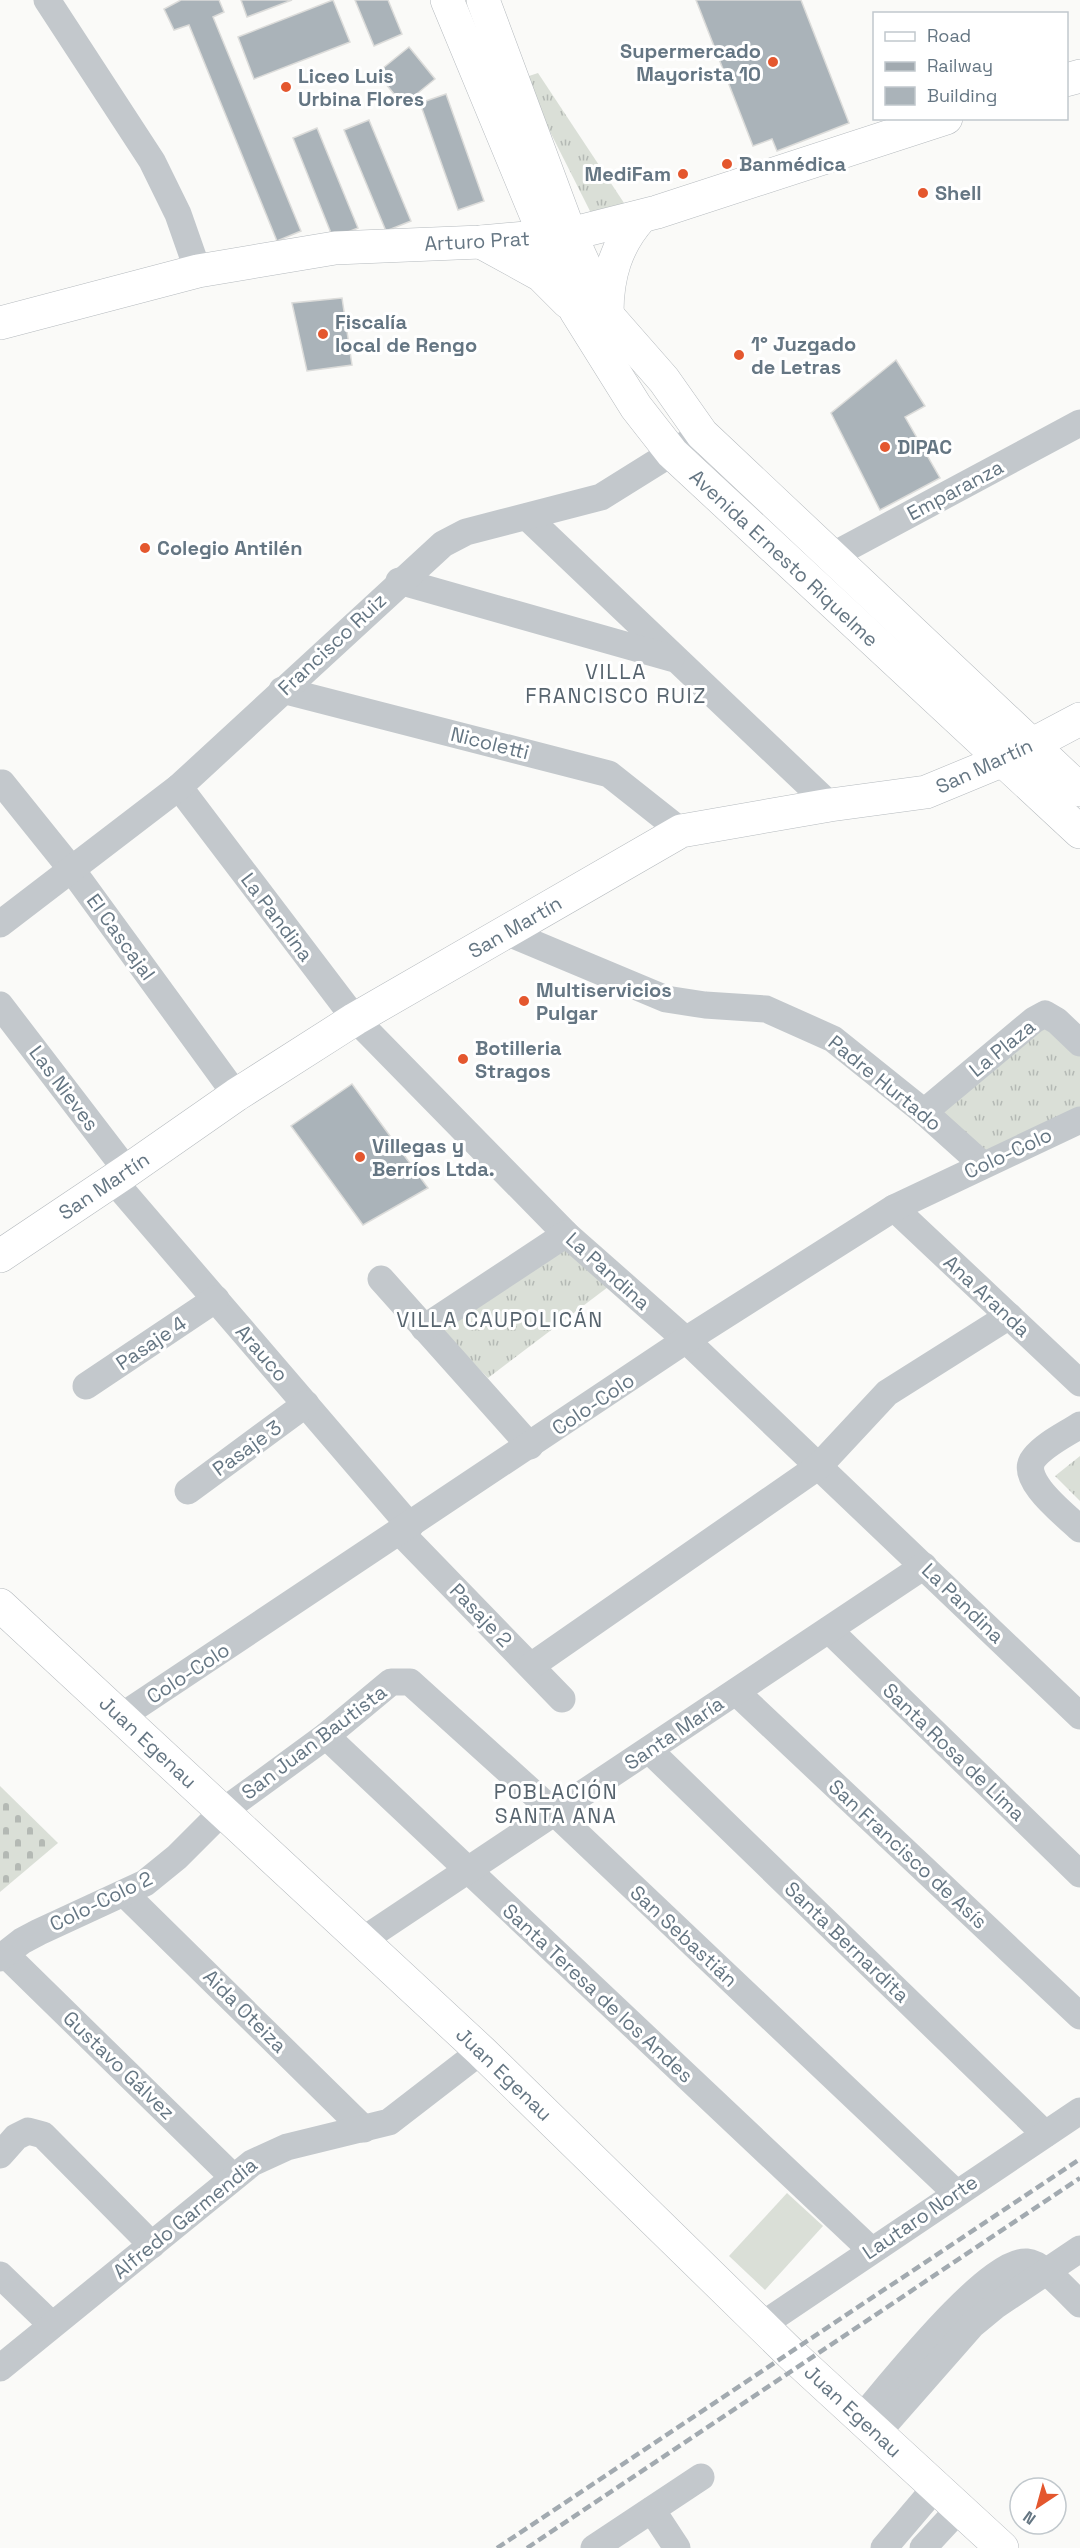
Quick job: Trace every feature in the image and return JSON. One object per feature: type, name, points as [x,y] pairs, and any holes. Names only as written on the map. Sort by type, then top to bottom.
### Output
[{"type":"main road","points":[[447,0],[557,236]]},
{"type":"main road","points":[[483,0],[557,236]]},
{"type":"main road","name":"Arturo Prat","points":[[0,323],[198,271],[335,248],[481,242],[557,236],[641,217],[940,120]]},
{"type":"main road","points":[[481,242],[541,275],[592,313],[609,285],[614,259],[625,237],[641,217]]},
{"type":"main road","name":"Avenida Ernesto Riquelme","points":[[557,236],[636,407],[672,453],[1080,832]]},
{"type":"main road","name":"Avenida Ernesto Riquelme","points":[[592,313],[664,380],[702,434],[1080,790]]},
{"type":"main road","name":"San Martín","points":[[4,1245],[120,1176],[236,1095],[355,1019],[681,831],[830,804],[926,792],[1001,761],[1080,719]]},
{"type":"main road","name":"Juan Egenau","points":[[0,1605],[481,2051],[762,2325],[1002,2548]]},
{"type":"street","points":[[47,0],[152,161],[178,214],[198,271]]},
{"type":"street","name":"Emparanza","points":[[830,557],[1080,423]]},
{"type":"street","name":"Francisco Ruiz","points":[[0,924],[179,787],[442,544],[466,532],[601,497],[702,434]]},
{"type":"street","points":[[527,517],[675,660],[830,804]]},
{"type":"street","points":[[399,582],[675,660]]},
{"type":"street","name":"Nicoletti","points":[[282,690],[609,774],[681,831]]},
{"type":"street","name":"El Cascajal","points":[[2,783],[72,870],[236,1095]]},
{"type":"street","name":"La Pandina","points":[[179,787],[355,1019],[566,1234],[686,1340],[924,1566],[1076,1706]]},
{"type":"street","name":"Padre Hurtado","points":[[506,932],[666,999],[705,1005],[766,1009],[820,1032],[833,1039],[924,1112],[983,1165]]},
{"type":"street","name":"Las Nieves","points":[[0,1005],[120,1176]]},
{"type":"street","name":"La Plaza","points":[[924,1112],[1034,1020],[1045,1014],[1057,1021],[1080,1043]]},
{"type":"street","name":"Colo-Colo","points":[[122,1716],[686,1340],[894,1208],[1080,1120]]},
{"type":"street","name":"Arauco","points":[[120,1176],[216,1299],[306,1404],[405,1529]]},
{"type":"street","name":"Ana Aranda","points":[[894,1208],[1080,1383]]},
{"type":"street","points":[[424,1328],[566,1234]]},
{"type":"street","points":[[381,1279],[530,1446]]},
{"type":"street","name":"Pasaje 4","points":[[86,1386],[216,1299]]},
{"type":"street","points":[[531,1666],[819,1466],[886,1393],[1009,1316]]},
{"type":"street","name":"Pasaje 3","points":[[188,1491],[306,1404]]},
{"type":"street","points":[[1080,1425],[1043,1449],[1032,1460],[1030,1470],[1041,1492],[1080,1529]]},
{"type":"street","name":"Pasaje 2","points":[[405,1529],[562,1699]]},
{"type":"street","name":"Santa María","points":[[363,1940],[924,1566]]},
{"type":"street","name":"Santa Rosa de Lima","points":[[829,1630],[1080,1874]]},
{"type":"street","name":"San Juan Bautista","points":[[222,1812],[326,1736],[391,1682],[410,1682]]},
{"type":"street","name":"San Sebastián","points":[[410,1682],[555,1813],[956,2193]]},
{"type":"street","name":"San Francisco de Asís","points":[[736,1692],[1080,2016]]},
{"type":"street","name":"Santa Teresa de los Andes","points":[[326,1736],[871,2250]]},
{"type":"street","name":"Santa Bernardita","points":[[649,1750],[1045,2134]]},
{"type":"street","name":"Colo-Colo 2","points":[[2,1956],[39,1932],[125,1894],[159,1873],[222,1812]]},
{"type":"street","name":"Aida Oteiza","points":[[125,1894],[364,2129]]},
{"type":"street","name":"Gustavo Gálvez","points":[[2,1956],[233,2177]]},
{"type":"street","name":"Alfredo Garmendia","points":[[0,2368],[233,2177],[267,2154],[287,2146],[377,2127],[398,2116],[481,2051]]},
{"type":"street","name":"Lautaro Norte","points":[[762,2325],[1080,2111]]},
{"type":"street","points":[[0,2155],[16,2138],[28,2131],[43,2135],[152,2245]]},
{"type":"street","points":[[870,2425],[972,2325],[995,2306],[1080,2249]]},
{"type":"street","points":[[1046,2272],[1080,2304]]},
{"type":"street","points":[[0,2275],[52,2325]]},
{"type":"street","points":[[594,2548],[701,2477]]},
{"type":"street","points":[[884,2548],[935,2488]]},
{"type":"street","points":[[923,2548],[959,2509]]},
{"type":"street","points":[[652,2510],[677,2548]]},
{"type":"green space","points":[[538,73],[630,212],[595,221],[523,78]]},
{"type":"green space","points":[[1046,1021],[1080,1051],[1080,1129],[988,1163],[932,1115]]},
{"type":"green space","points":[[563,1245],[608,1287],[488,1378],[441,1330]]},
{"type":"green space","points":[[1080,1456],[1080,1501],[1055,1476]]},
{"type":"green space","points":[[0,1786],[58,1843],[0,1892]]},
{"type":"green space","points":[[787,2193],[823,2226],[765,2290],[729,2256]]},
{"type":"building","points":[[181,0],[219,0],[224,12],[213,17],[301,231],[277,241],[189,25],[174,30],[164,9]]},
{"type":"building","points":[[241,0],[292,0],[247,17]]},
{"type":"building","points":[[333,0],[350,42],[254,79],[238,37]]},
{"type":"building","points":[[355,0],[388,0],[402,34],[374,46]]},
{"type":"building","name":"Supermercado Mayorista 10","points":[[696,0],[801,0],[849,123],[777,151],[772,139],[753,146]]},
{"type":"building","points":[[409,47],[435,79],[403,105],[377,73]]},
{"type":"building","points":[[446,94],[484,201],[458,210],[420,103]]},
{"type":"building","points":[[369,120],[411,221],[386,231],[344,130]]},
{"type":"building","points":[[317,128],[358,228],[333,238],[293,138]]},
{"type":"building","name":"Fiscalía local de Rengo","points":[[342,298],[352,365],[307,371],[292,303]]},
{"type":"building","name":"DIPAC","points":[[896,360],[925,406],[905,417],[940,478],[880,510],[831,413]]},
{"type":"building","name":"Villegas y Berríos Ltda.","points":[[352,1084],[428,1188],[363,1225],[291,1126]]},
{"type":"railway","points":[[497,2548],[1080,2159]]},
{"type":"railway","points":[[527,2548],[1080,2178]]},
{"type":"place","name":"Supermercado Mayorista 10","points":[[773,62]]},
{"type":"place","name":"Liceo Luis Urbina Flores","points":[[286,87]]},
{"type":"place","name":"Banmédica","points":[[727,164]]},
{"type":"place","name":"MediFam","points":[[683,174]]},
{"type":"place","name":"Shell","points":[[923,193]]},
{"type":"place","name":"Fiscalía local de Rengo","points":[[323,334]]},
{"type":"place","name":"1° Juzgado de Letras","points":[[739,355]]},
{"type":"place","name":"DIPAC","points":[[885,447]]},
{"type":"place","name":"Colegio Antilén","points":[[145,548]]},
{"type":"place","name":"Multiservicios Pulgar","points":[[524,1001]]},
{"type":"place","name":"Botilleria Stragos","points":[[463,1059]]},
{"type":"place","name":"Villegas y Berríos Ltda.","points":[[360,1157]]},
{"type":"district","name":"VILLA FRANCISCO RUIZ","points":[[616,683]]},
{"type":"district","name":"VILLA CAUPOLICÁN","points":[[500,1319]]},
{"type":"district","name":"POBLACIÓN SANTA ANA","points":[[556,1803]]}]
